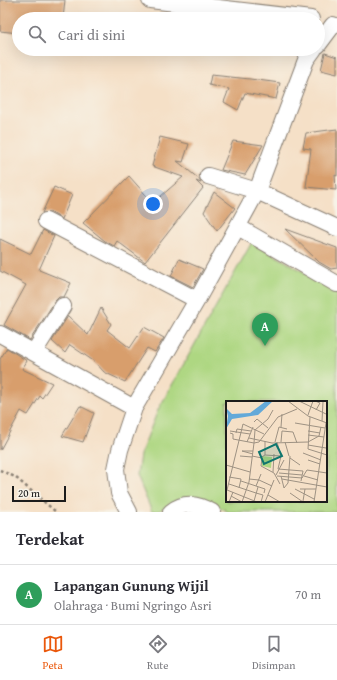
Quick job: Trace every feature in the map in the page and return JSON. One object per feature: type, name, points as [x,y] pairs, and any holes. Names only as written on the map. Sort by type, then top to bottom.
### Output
[{"type":"street","points":[[150,0],[251,12]]},
{"type":"street","points":[[129,512],[119,492],[116,470],[120,450],[134,408],[197,300],[257,191],[306,60],[309,56]]},
{"type":"street","points":[[208,176],[257,191],[337,228]]},
{"type":"street","points":[[46,221],[197,300]]},
{"type":"street","points":[[238,226],[337,284]]},
{"type":"street","points":[[34,352],[63,306]]},
{"type":"street","points":[[0,334],[134,408]]},
{"type":"street","points":[[171,512],[176,508],[189,504],[200,506],[212,512]]},
{"type":"path","points":[[0,470],[15,477],[56,512]]},
{"type":"green space","points":[[252,242],[337,291],[337,512],[228,512],[216,505],[202,501],[181,500],[174,502],[161,510],[152,512],[137,476],[140,455],[158,410]]},
{"type":"building","points":[[0,0],[65,0],[64,12],[12,12],[12,32],[0,31]]},
{"type":"building","points":[[325,53],[337,57],[337,74],[321,70]]},
{"type":"building","points":[[211,75],[280,83],[276,99],[245,93],[238,110],[224,102],[229,89],[209,85]]},
{"type":"building","points":[[337,129],[337,176],[335,175],[336,190],[306,187],[311,149],[303,148],[306,133]]},
{"type":"building","points":[[160,137],[189,144],[183,162],[177,161],[199,179],[201,183],[196,181],[203,188],[145,262],[117,241],[114,246],[105,241],[83,223],[129,176],[153,203],[183,177],[152,166]]},
{"type":"building","points":[[233,141],[263,145],[245,175],[221,170]]},
{"type":"building","points":[[54,187],[72,195],[62,219],[50,212],[42,213]]},
{"type":"building","points":[[214,192],[235,208],[217,231],[204,212]]},
{"type":"building","points":[[285,229],[337,248],[337,268],[331,269],[319,262]]},
{"type":"building","points":[[43,230],[54,236],[39,270],[71,283],[64,297],[59,297],[55,301],[30,340],[4,325],[26,285],[0,271],[0,239],[31,254]]},
{"type":"building","points":[[179,259],[203,269],[193,287],[171,276]]},
{"type":"building","points":[[101,308],[111,324],[107,330],[130,348],[144,327],[164,338],[155,352],[147,348],[125,382],[104,372],[95,362],[70,345],[65,353],[52,341],[68,316],[88,335]]},
{"type":"building","points":[[7,348],[27,361],[22,369],[52,383],[42,398],[40,396],[28,415],[21,411],[0,450],[0,359]]},
{"type":"building","points":[[80,406],[94,413],[83,442],[62,436]]},
{"type":"place","name":"Lapangan Gunung Wijil","points":[[265,346]]}]
